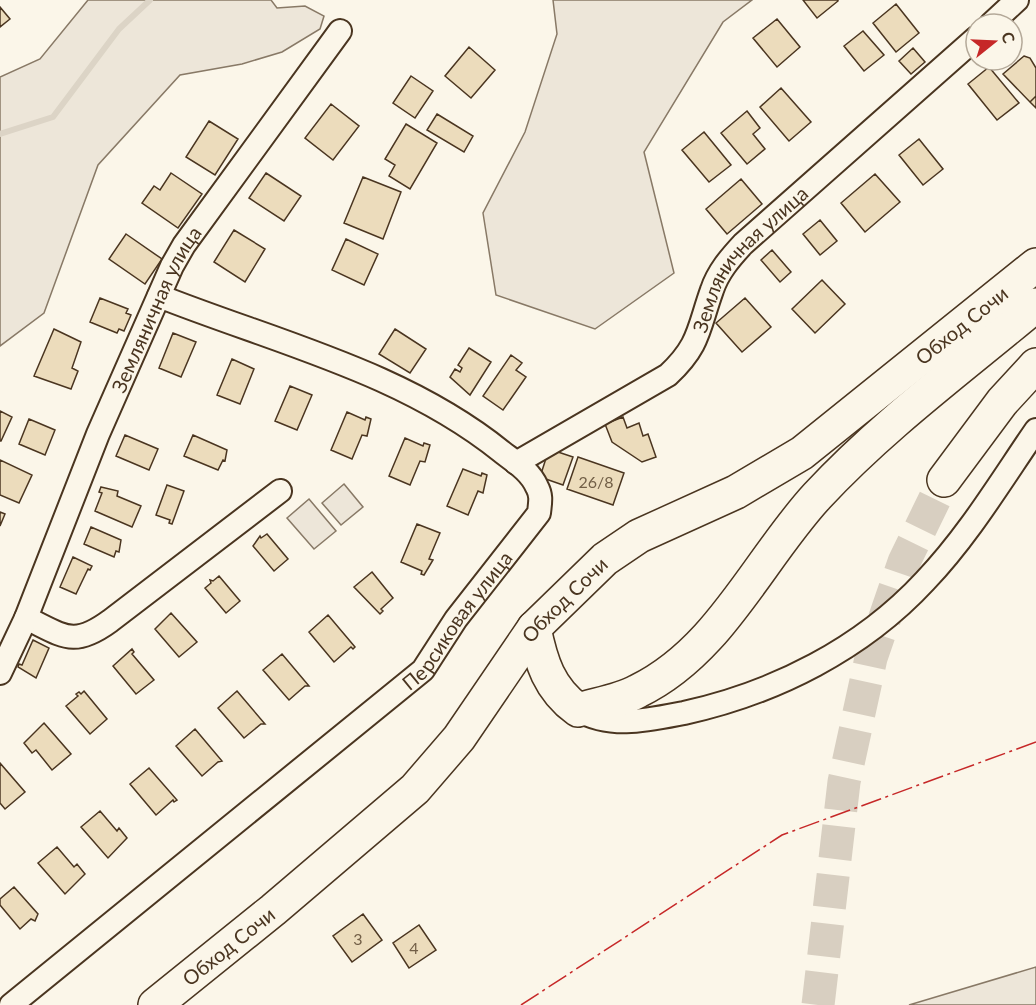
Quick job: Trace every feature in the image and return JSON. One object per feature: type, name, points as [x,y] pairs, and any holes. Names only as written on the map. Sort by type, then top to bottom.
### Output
[{"type":"highway","name":"Обход Сочи","points":[[155,1005],[273,910],[415,789],[459,738],[534,628],[579,581],[605,559],[639,536],[736,492],[802,453],[1036,265]]},
{"type":"highway","points":[[534,628],[540,659],[546,675],[565,700],[578,710],[635,693],[664,675],[696,648],[725,617],[774,547],[844,468],[891,425],[1036,305]]},
{"type":"highway","points":[[944,480],[1002,402],[1036,364]]},
{"type":"street","points":[[1004,12],[1017,0]]},
{"type":"street","name":"Земляничная улица","points":[[0,673],[26,618],[98,434],[184,245],[340,31]]},
{"type":"street","name":"Земляничная улица","points":[[516,463],[668,375],[685,359],[695,343],[712,289],[722,270],[743,244],[964,49]]},
{"type":"street","name":"Персиковая улица","points":[[11,1005],[423,670],[483,582],[538,513],[541,498],[537,485],[516,463],[461,421],[430,403],[286,341],[159,296]]},
{"type":"street","points":[[578,710],[592,718],[610,723],[712,707],[805,670],[838,653],[880,624],[926,580],[990,498],[1036,430]]},
{"type":"street","points":[[26,618],[64,636],[85,637],[111,621],[280,490]]},
{"type":"shaded area","points":[[88,0],[271,0],[277,8],[305,6],[324,16],[320,29],[282,52],[242,64],[180,75],[98,165],[44,313],[0,346],[0,77],[40,59]]},
{"type":"shaded area","points":[[553,0],[752,0],[723,22],[644,152],[674,273],[595,329],[496,295],[483,213],[525,132],[557,34]]},
{"type":"shaded area","points":[[344,484],[363,507],[341,525],[322,503]]},
{"type":"shaded area","points":[[309,499],[336,531],[314,549],[287,518]]},
{"type":"shaded area","points":[[1036,967],[1036,1005],[909,1005]]},
{"type":"building","points":[[803,0],[838,0],[838,1],[817,18]]},
{"type":"building","points":[[896,4],[919,33],[896,52],[873,23]]},
{"type":"building","points":[[0,7],[10,19],[0,27]]},
{"type":"building","points":[[777,19],[800,47],[777,67],[753,38]]},
{"type":"building","points":[[863,31],[884,55],[864,71],[844,46]]},
{"type":"building","points":[[469,47],[495,70],[471,98],[445,76]]},
{"type":"building","points":[[913,48],[925,62],[911,74],[899,61]]},
{"type":"building","points":[[1024,56],[1030,58],[1036,68],[1036,96],[1030,102],[1003,74],[1024,72]]},
{"type":"building","points":[[983,72],[993,72],[1019,103],[997,120],[968,84]]},
{"type":"building","points":[[411,76],[433,91],[415,118],[393,103]]},
{"type":"building","points":[[781,88],[811,122],[789,141],[760,107]]},
{"type":"building","points":[[1036,96],[1036,108],[1030,102]]},
{"type":"building","points":[[331,104],[359,126],[333,160],[305,138]]},
{"type":"building","points":[[747,111],[760,128],[753,134],[765,149],[747,164],[721,133]]},
{"type":"building","points":[[437,114],[473,136],[464,152],[427,130]]},
{"type":"building","points":[[209,121],[238,139],[215,175],[186,157]]},
{"type":"building","points":[[406,124],[437,143],[410,189],[389,176],[395,165],[385,159]]},
{"type":"building","points":[[704,132],[731,165],[709,182],[682,150]]},
{"type":"building","points":[[919,139],[943,169],[923,185],[899,155]]},
{"type":"building","points":[[171,173],[202,194],[178,228],[142,203],[154,186],[160,190]]},
{"type":"building","points":[[266,173],[301,196],[284,221],[249,198]]},
{"type":"building","points":[[875,174],[900,202],[865,232],[841,203]]},
{"type":"building","points":[[363,177],[401,192],[383,239],[344,223]]},
{"type":"building","points":[[741,179],[762,204],[727,234],[706,209]]},
{"type":"building","points":[[820,220],[837,241],[820,255],[803,234]]},
{"type":"building","points":[[234,230],[265,249],[245,282],[214,262]]},
{"type":"building","points":[[126,234],[162,259],[145,284],[109,259]]},
{"type":"building","points":[[346,239],[378,254],[364,285],[332,270]]},
{"type":"building","points":[[772,250],[791,272],[780,282],[761,260]]},
{"type":"building","points":[[822,280],[845,304],[815,333],[792,309]]},
{"type":"building","points":[[100,298],[128,309],[126,313],[131,315],[124,331],[119,329],[117,333],[90,322]]},
{"type":"building","points":[[745,298],[771,327],[742,352],[716,323]]},
{"type":"building","points":[[54,329],[81,342],[72,368],[78,371],[71,389],[34,376]]},
{"type":"building","points":[[395,329],[426,349],[410,373],[379,354]]},
{"type":"building","points":[[173,333],[196,342],[181,377],[159,368]]},
{"type":"building","points":[[469,348],[491,362],[470,395],[450,377],[455,369],[460,372],[462,368],[458,365]]},
{"type":"building","points":[[511,355],[522,363],[516,370],[526,377],[503,410],[483,396]]},
{"type":"building","points":[[232,359],[254,369],[240,404],[217,395]]},
{"type":"building","points":[[290,386],[312,395],[297,430],[275,421]]},
{"type":"building","points":[[0,411],[12,417],[1,441],[0,441]]},
{"type":"building","points":[[347,412],[365,420],[366,417],[371,419],[367,436],[362,435],[352,459],[331,450]]},
{"type":"building","points":[[623,417],[627,428],[639,423],[643,436],[648,434],[656,457],[642,462],[612,442],[605,424]]},
{"type":"building","points":[[29,419],[55,430],[45,455],[19,444]]},
{"type":"building","points":[[125,435],[158,449],[149,470],[116,456]]},
{"type":"building","points":[[193,435],[227,450],[225,461],[223,460],[218,470],[184,456]]},
{"type":"building","points":[[405,438],[423,446],[424,443],[430,445],[425,462],[420,461],[410,485],[389,476]]},
{"type":"building","points":[[549,449],[573,457],[563,485],[540,477]]},
{"type":"building","points":[[578,457],[624,473],[613,505],[567,489]]},
{"type":"building","points":[[0,460],[32,475],[19,503],[0,495]]},
{"type":"building","points":[[463,469],[481,476],[482,473],[487,475],[483,493],[478,491],[468,515],[447,506]]},
{"type":"building","points":[[167,485],[184,491],[172,524],[169,523],[170,520],[156,515]]},
{"type":"building","points":[[101,487],[118,491],[117,496],[141,506],[132,527],[95,511],[102,493],[99,492]]},
{"type":"building","points":[[0,512],[5,514],[0,526]]},
{"type":"building","points":[[417,524],[440,533],[429,559],[433,560],[424,575],[421,574],[422,571],[401,562]]},
{"type":"building","points":[[91,527],[121,540],[119,552],[116,551],[114,557],[84,544]]},
{"type":"building","points":[[267,534],[288,559],[274,571],[253,546],[260,536],[261,538]]},
{"type":"building","points":[[73,557],[92,566],[90,570],[88,569],[76,594],[60,587]]},
{"type":"building","points":[[372,572],[393,598],[381,609],[383,611],[380,614],[354,587]]},
{"type":"building","points":[[219,576],[240,601],[226,613],[205,588],[211,583],[210,580],[213,581]]},
{"type":"building","points":[[171,613],[197,642],[179,657],[155,629]]},
{"type":"building","points":[[328,615],[355,647],[353,649],[351,647],[334,662],[309,632]]},
{"type":"building","points":[[33,640],[49,648],[36,678],[18,667],[19,664],[22,665]]},
{"type":"building","points":[[132,649],[134,652],[132,654],[154,680],[136,694],[113,666]]},
{"type":"building","points":[[282,654],[309,686],[305,686],[289,700],[263,670]]},
{"type":"building","points":[[84,691],[107,719],[90,734],[66,706],[78,696],[76,694]]},
{"type":"building","points":[[237,691],[265,724],[261,724],[244,738],[218,708]]},
{"type":"building","points":[[44,723],[71,754],[52,770],[36,750],[32,753],[24,743]]},
{"type":"building","points":[[195,729],[222,761],[202,776],[176,746]]},
{"type":"building","points":[[0,763],[25,792],[5,809],[0,803]]},
{"type":"building","points":[[149,768],[177,800],[174,802],[173,800],[156,815],[130,784]]},
{"type":"building","points":[[100,811],[117,831],[119,828],[127,838],[108,858],[81,827]]},
{"type":"building","points":[[57,847],[74,867],[77,864],[85,874],[65,894],[38,863]]},
{"type":"building","points":[[14,887],[38,914],[35,921],[31,919],[20,929],[0,905],[0,899]]},
{"type":"building","points":[[363,914],[382,940],[352,962],[333,936]]},
{"type":"building","points":[[419,925],[436,950],[409,968],[393,943]]},
{"type":"waterway","points":[[0,134],[53,117],[119,29],[150,0]]},
{"type":"tunnel","points":[[818,1005],[844,782],[871,658],[904,562],[944,480]]},
{"type":"power","points":[[521,1005],[782,835],[1036,742]]}]
